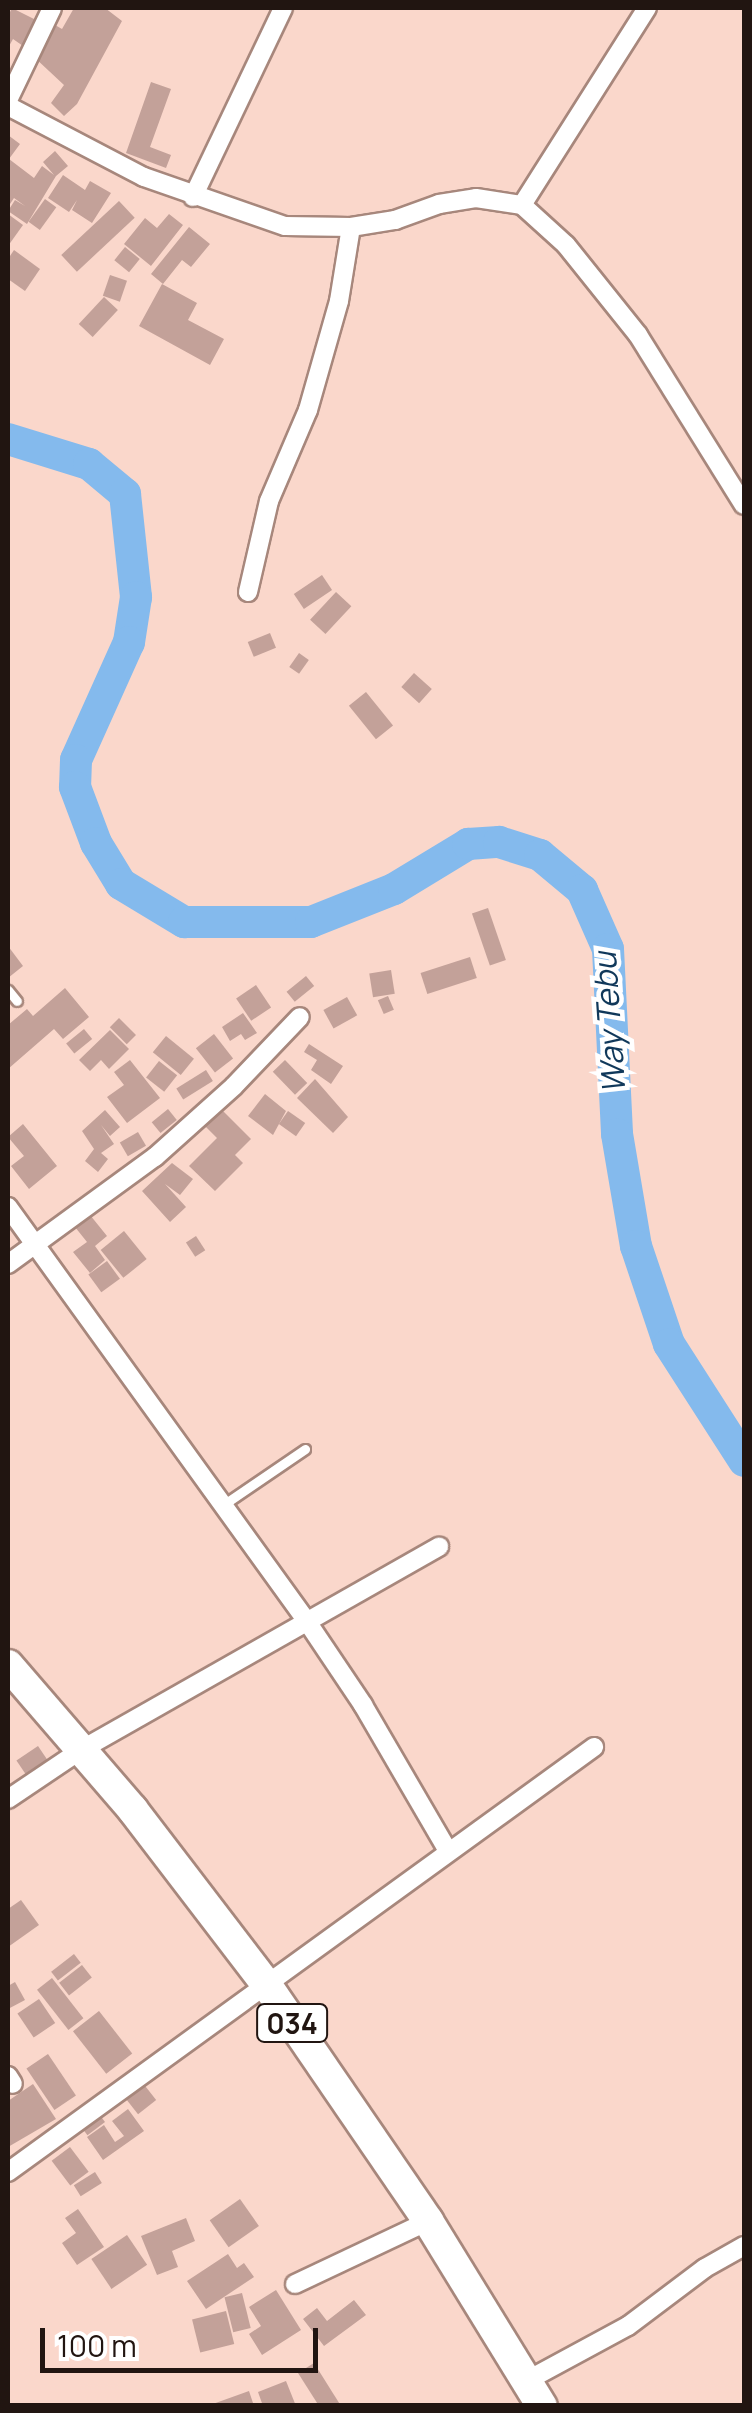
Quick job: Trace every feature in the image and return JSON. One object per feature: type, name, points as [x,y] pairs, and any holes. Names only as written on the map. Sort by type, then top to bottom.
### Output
[{"type":"main road","name":"034","points":[[8,1664],[177,1866],[266,1984],[428,2221],[535,2393]]},
{"type":"street","points":[[52,8],[8,103],[193,197],[286,226],[351,227],[395,220],[439,204],[476,198],[522,206],[566,245],[627,320],[675,388],[744,505]]},
{"type":"street","points":[[193,197],[283,8]]},
{"type":"street","points":[[522,206],[647,8]]},
{"type":"street","points":[[248,592],[269,501],[308,410],[334,319],[351,227]]},
{"type":"street","points":[[8,1264],[156,1157],[300,1018]]},
{"type":"street","points":[[8,1207],[220,1507],[308,1624],[363,1705],[448,1851]]},
{"type":"street","points":[[8,1798],[81,1750],[308,1624],[438,1546]]},
{"type":"street","points":[[8,2172],[594,1747]]},
{"type":"street","points":[[295,2284],[428,2221]]},
{"type":"street","points":[[535,2393],[705,2268],[744,2246]]},
{"type":"lane","points":[[8,990],[17,1001]]},
{"type":"lane","points":[[220,1507],[305,1449]]},
{"type":"building","points":[[12,8],[42,23],[26,48],[13,39],[8,48],[8,16]]},
{"type":"building","points":[[74,8],[105,8],[122,21],[77,104],[64,116],[51,103],[64,85],[34,57],[55,25],[62,29]]},
{"type":"building","points":[[151,82],[171,89],[150,147],[171,155],[166,168],[126,153]]},
{"type":"building","points":[[8,135],[20,144],[9,159],[34,178],[42,166],[54,175],[43,162],[55,151],[68,166],[56,176],[27,224],[8,211],[15,200],[25,206],[14,198],[8,207]]},
{"type":"building","points":[[63,175],[85,190],[90,181],[111,193],[92,223],[72,210],[77,200],[69,212],[48,198]]},
{"type":"building","points":[[45,199],[56,207],[40,230],[29,222]]},
{"type":"building","points":[[119,201],[135,218],[77,272],[61,255]]},
{"type":"building","points":[[8,214],[23,225],[8,246]]},
{"type":"building","points":[[169,214],[183,225],[151,266],[124,244],[145,218],[157,228]]},
{"type":"building","points":[[189,227],[210,244],[191,267],[182,260],[163,284],[151,274]]},
{"type":"building","points":[[125,247],[140,259],[129,272],[114,260]]},
{"type":"building","points":[[14,250],[40,269],[25,291],[8,279],[8,259]]},
{"type":"building","points":[[110,275],[127,281],[120,302],[103,296]]},
{"type":"building","points":[[162,284],[197,303],[188,320],[224,339],[210,365],[139,326]]},
{"type":"building","points":[[104,297],[118,310],[93,337],[79,324]]},
{"type":"building","points":[[322,575],[332,590],[304,609],[294,594]]},
{"type":"building","points":[[336,592],[351,606],[325,634],[310,620]]},
{"type":"building","points":[[270,633],[276,648],[254,657],[248,642]]},
{"type":"building","points":[[299,653],[309,660],[299,674],[289,667]]},
{"type":"building","points":[[414,673],[432,689],[419,703],[401,687]]},
{"type":"building","points":[[366,692],[393,725],[376,739],[349,706]]},
{"type":"building","points":[[488,908],[506,960],[490,966],[472,914]]},
{"type":"building","points":[[8,946],[23,966],[8,978]]},
{"type":"building","points":[[470,957],[477,978],[427,994],[421,973]]},
{"type":"building","points":[[391,970],[395,994],[373,997],[369,973]]},
{"type":"building","points":[[306,976],[314,986],[295,1002],[287,992]]},
{"type":"building","points":[[256,985],[271,1007],[251,1021],[236,998]]},
{"type":"building","points":[[65,988],[89,1017],[63,1039],[54,1029],[8,1069],[8,1025],[27,1009],[33,1016]]},
{"type":"building","points":[[388,996],[394,1010],[384,1014],[378,1000]]},
{"type":"building","points":[[347,997],[357,1015],[334,1028],[323,1010]]},
{"type":"building","points":[[243,1013],[257,1033],[245,1040],[241,1034],[230,1041],[222,1027]]},
{"type":"building","points":[[119,1018],[136,1035],[127,1044],[110,1027]]},
{"type":"building","points":[[84,1029],[92,1039],[74,1054],[66,1043]]},
{"type":"building","points":[[110,1030],[129,1049],[109,1069],[101,1060],[90,1071],[79,1060]]},
{"type":"building","points":[[214,1034],[233,1058],[215,1073],[196,1048]]},
{"type":"building","points":[[166,1036],[194,1059],[181,1075],[153,1052]]},
{"type":"building","points":[[309,1044],[343,1066],[331,1084],[311,1070],[317,1060],[304,1052]]},
{"type":"building","points":[[130,1060],[160,1098],[127,1123],[107,1097],[124,1085],[114,1072]]},
{"type":"building","points":[[285,1060],[307,1083],[295,1095],[273,1072]]},
{"type":"building","points":[[159,1061],[177,1075],[164,1092],[146,1078]]},
{"type":"building","points":[[206,1070],[213,1081],[183,1100],[176,1089]]},
{"type":"building","points":[[315,1079],[348,1117],[333,1133],[297,1098]]},
{"type":"building","points":[[265,1094],[286,1111],[273,1135],[248,1116]]},
{"type":"building","points":[[168,1109],[177,1120],[160,1133],[152,1122]]},
{"type":"building","points":[[221,1109],[251,1139],[235,1155],[243,1163],[215,1191],[189,1166],[217,1138],[205,1126]]},
{"type":"building","points":[[105,1110],[120,1127],[110,1136],[101,1125],[114,1144],[101,1153],[108,1159],[98,1172],[85,1161],[94,1149],[82,1131]]},
{"type":"building","points":[[288,1111],[305,1123],[296,1136],[279,1124]]},
{"type":"building","points":[[23,1124],[57,1166],[29,1189],[11,1166],[24,1156],[8,1137]]},
{"type":"building","points":[[138,1132],[146,1146],[128,1156],[120,1142]]},
{"type":"building","points":[[172,1163],[193,1179],[180,1195],[165,1184],[186,1207],[170,1222],[142,1191]]},
{"type":"building","points":[[86,1210],[107,1236],[95,1246],[105,1260],[90,1273],[73,1252],[87,1242],[71,1222]]},
{"type":"building","points":[[124,1231],[147,1259],[123,1278],[101,1250]]},
{"type":"building","points":[[196,1236],[205,1250],[195,1257],[186,1243]]},
{"type":"building","points":[[107,1261],[120,1279],[101,1292],[88,1275]]},
{"type":"building","points":[[38,1746],[50,1764],[29,1779],[16,1761]]},
{"type":"building","points":[[21,1900],[39,1925],[8,1947],[8,1909]]},
{"type":"building","points":[[74,1954],[81,1963],[58,1981],[51,1972]]},
{"type":"building","points":[[82,1965],[92,1978],[69,1995],[59,1983]]},
{"type":"building","points":[[52,1978],[83,2018],[68,2030],[37,1990]]},
{"type":"building","points":[[15,1982],[25,2000],[8,2009],[8,1986]]},
{"type":"building","points":[[39,1999],[55,2023],[34,2038],[17,2014]]},
{"type":"building","points":[[99,2011],[132,2054],[106,2074],[73,2031]]},
{"type":"building","points":[[48,2054],[76,2095],[54,2110],[26,2069]]},
{"type":"building","points":[[142,2082],[156,2100],[138,2114],[124,2096]]},
{"type":"building","points":[[33,2084],[56,2119],[8,2147],[8,2101]]},
{"type":"building","points":[[128,2109],[144,2131],[103,2160],[87,2137],[104,2125],[115,2142],[124,2136],[112,2121]]},
{"type":"building","points":[[99,2114],[105,2122],[87,2135],[81,2127]]},
{"type":"building","points":[[70,2147],[89,2172],[70,2186],[52,2161]]},
{"type":"building","points":[[95,2172],[102,2183],[81,2196],[74,2185]]},
{"type":"building","points":[[240,2199],[259,2226],[229,2247],[210,2220]]},
{"type":"building","points":[[78,2209],[104,2247],[77,2265],[62,2243],[76,2233],[65,2218]]},
{"type":"building","points":[[186,2218],[195,2241],[172,2251],[178,2267],[157,2275],[141,2236]]},
{"type":"building","points":[[127,2235],[147,2265],[111,2289],[91,2259]]},
{"type":"building","points":[[228,2254],[237,2268],[244,2263],[254,2277],[206,2309],[187,2281]]},
{"type":"building","points":[[276,2290],[301,2330],[262,2355],[249,2334],[261,2326],[249,2307]]},
{"type":"building","points":[[242,2293],[251,2328],[233,2332],[225,2297]]},
{"type":"building","points":[[354,2300],[366,2315],[324,2346],[303,2319],[317,2308],[327,2321]]},
{"type":"building","points":[[226,2311],[234,2344],[200,2352],[192,2319]]},
{"type":"building","points":[[314,2363],[341,2406],[319,2406],[298,2373]]},
{"type":"building","points":[[286,2381],[296,2406],[263,2406],[258,2392]]},
{"type":"building","points":[[249,2391],[254,2406],[210,2406],[210,2405]]},
{"type":"waterway","name":"Way Tebu","points":[[8,439],[89,464],[125,494],[136,597],[129,642],[76,760],[75,787],[96,843],[121,884],[184,922],[311,922],[394,889],[468,844],[499,842],[540,855],[582,890],[608,949],[617,1134],[636,1246],[669,1344],[744,1461]]}]
